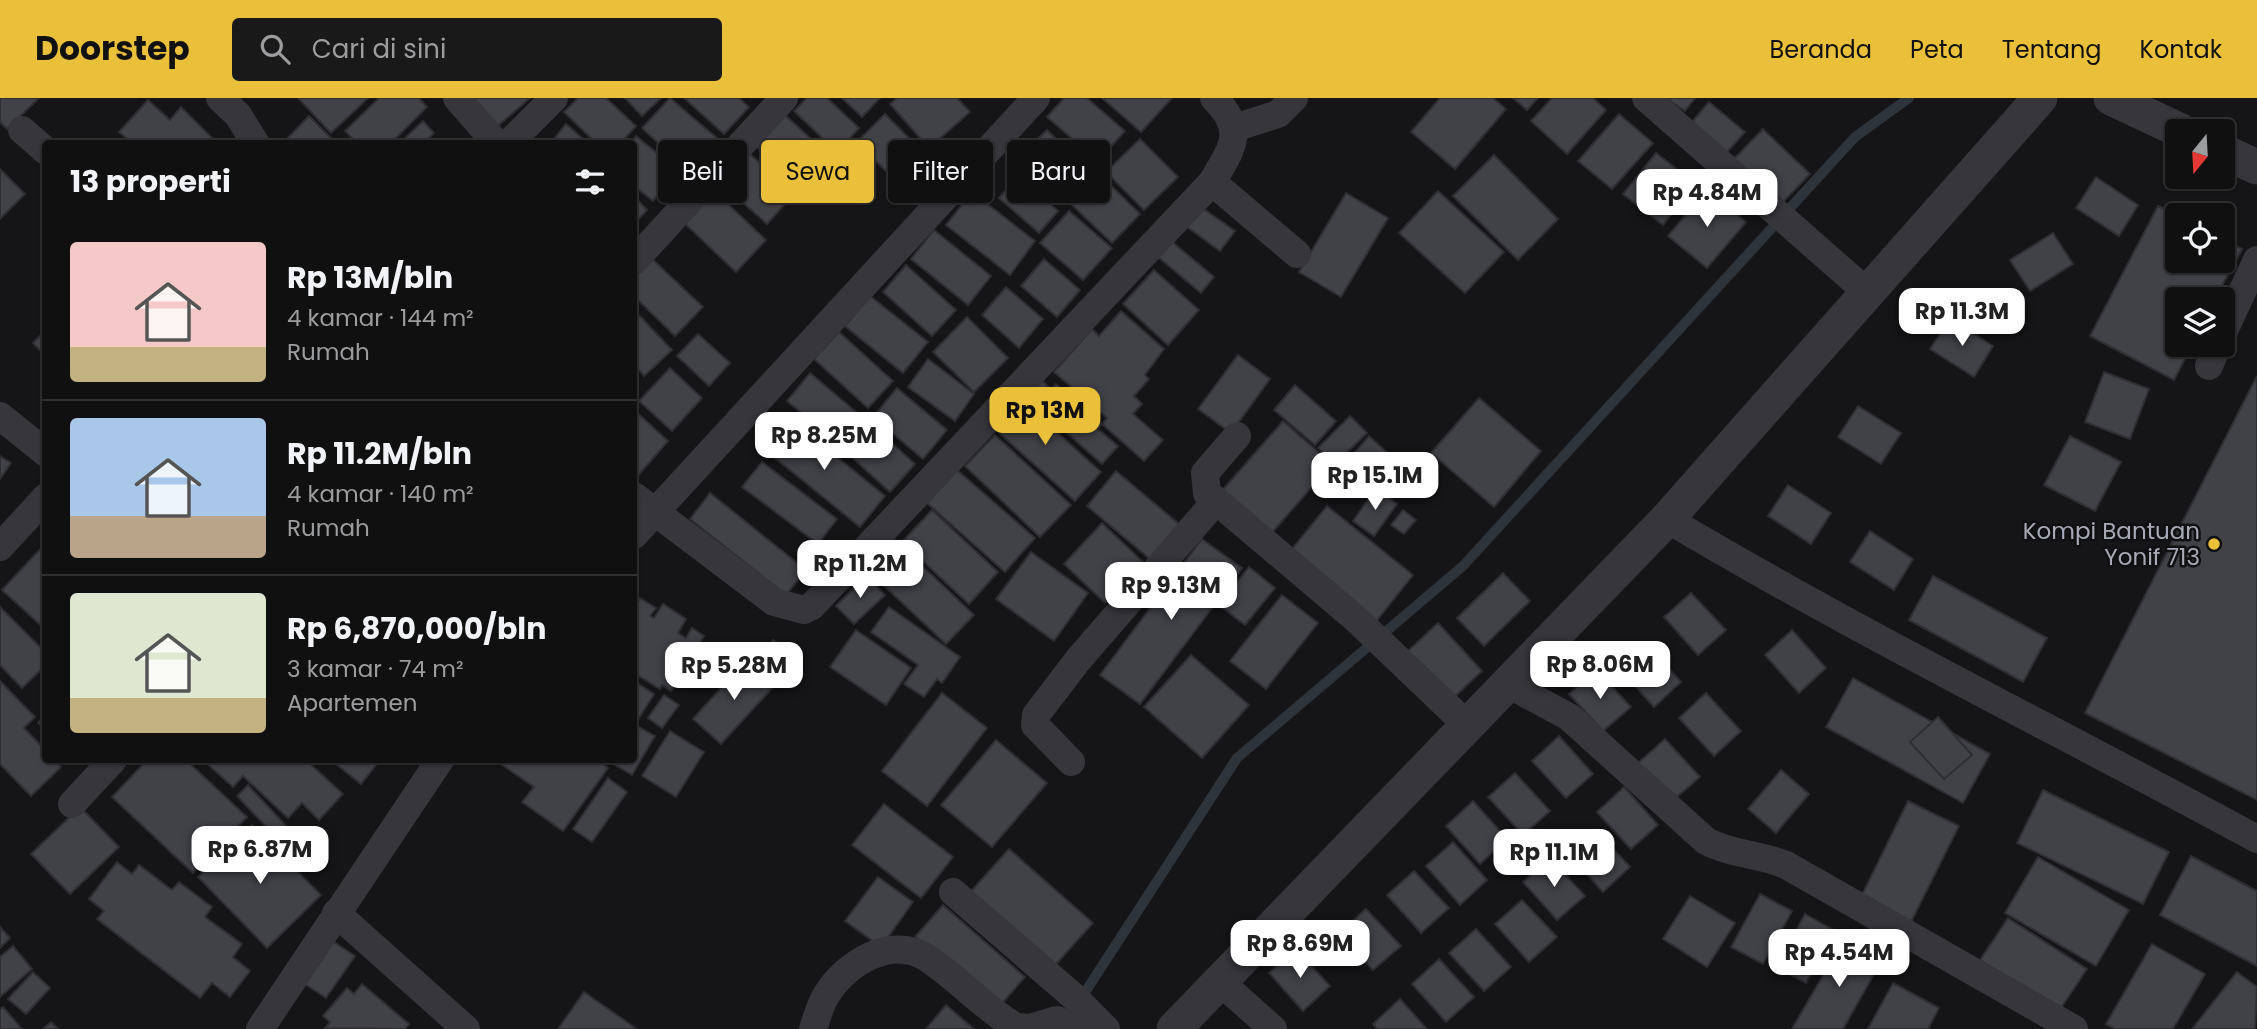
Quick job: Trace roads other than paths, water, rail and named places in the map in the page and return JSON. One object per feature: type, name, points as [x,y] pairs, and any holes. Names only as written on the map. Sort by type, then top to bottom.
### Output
[{"type":"street","points":[[220,98],[238,115],[254,140]]},
{"type":"street","points":[[457,98],[494,140]]},
{"type":"street","points":[[512,140],[554,98]]},
{"type":"street","points":[[637,258],[784,98]]},
{"type":"street","points":[[637,525],[644,503],[1036,98]]},
{"type":"street","points":[[644,503],[774,602],[804,610],[812,606],[1212,182],[1232,148],[1234,128],[1213,98]]},
{"type":"street","points":[[1234,128],[1278,114],[1294,98]]},
{"type":"street","points":[[1646,98],[1868,293]]},
{"type":"street","points":[[1174,1029],[1219,979],[1667,519],[2040,98]]},
{"type":"street","points":[[2111,98],[2165,123]]},
{"type":"street","points":[[22,130],[42,148]]},
{"type":"street","points":[[2235,156],[2257,167]]},
{"type":"street","points":[[1212,182],[1297,254]]},
{"type":"street","points":[[2235,307],[2257,260]]},
{"type":"street","points":[[0,416],[42,450]]},
{"type":"street","points":[[1237,436],[1205,473],[1203,484],[1215,502],[1363,628],[1466,724]]},
{"type":"street","points":[[0,547],[42,501]]},
{"type":"street","points":[[1071,762],[1035,725],[1036,715],[1078,660],[1215,502]]},
{"type":"street","points":[[1667,519],[1815,604],[2257,839]]},
{"type":"street","points":[[1506,683],[1576,723],[1611,758],[1639,778],[1706,841],[1717,847],[1764,856],[1786,865],[2074,1029]]},
{"type":"street","points":[[72,804],[110,763]]},
{"type":"street","points":[[260,1029],[438,763]]},
{"type":"street","points":[[953,892],[1081,1017]]},
{"type":"street","points":[[336,913],[466,1029]]},
{"type":"street","points":[[813,1029],[827,994],[857,960],[884,952],[906,950],[925,957],[1016,1027],[1030,1028],[1081,1017]]},
{"type":"street","points":[[1219,979],[1273,1029]]},
{"type":"waterway","points":[[1080,1000],[1237,758],[1463,566],[1855,137],[1909,98]]},
{"type":"place","name":"Kompi Bantuan Yonif 713","points":[[2214,544]]}]
